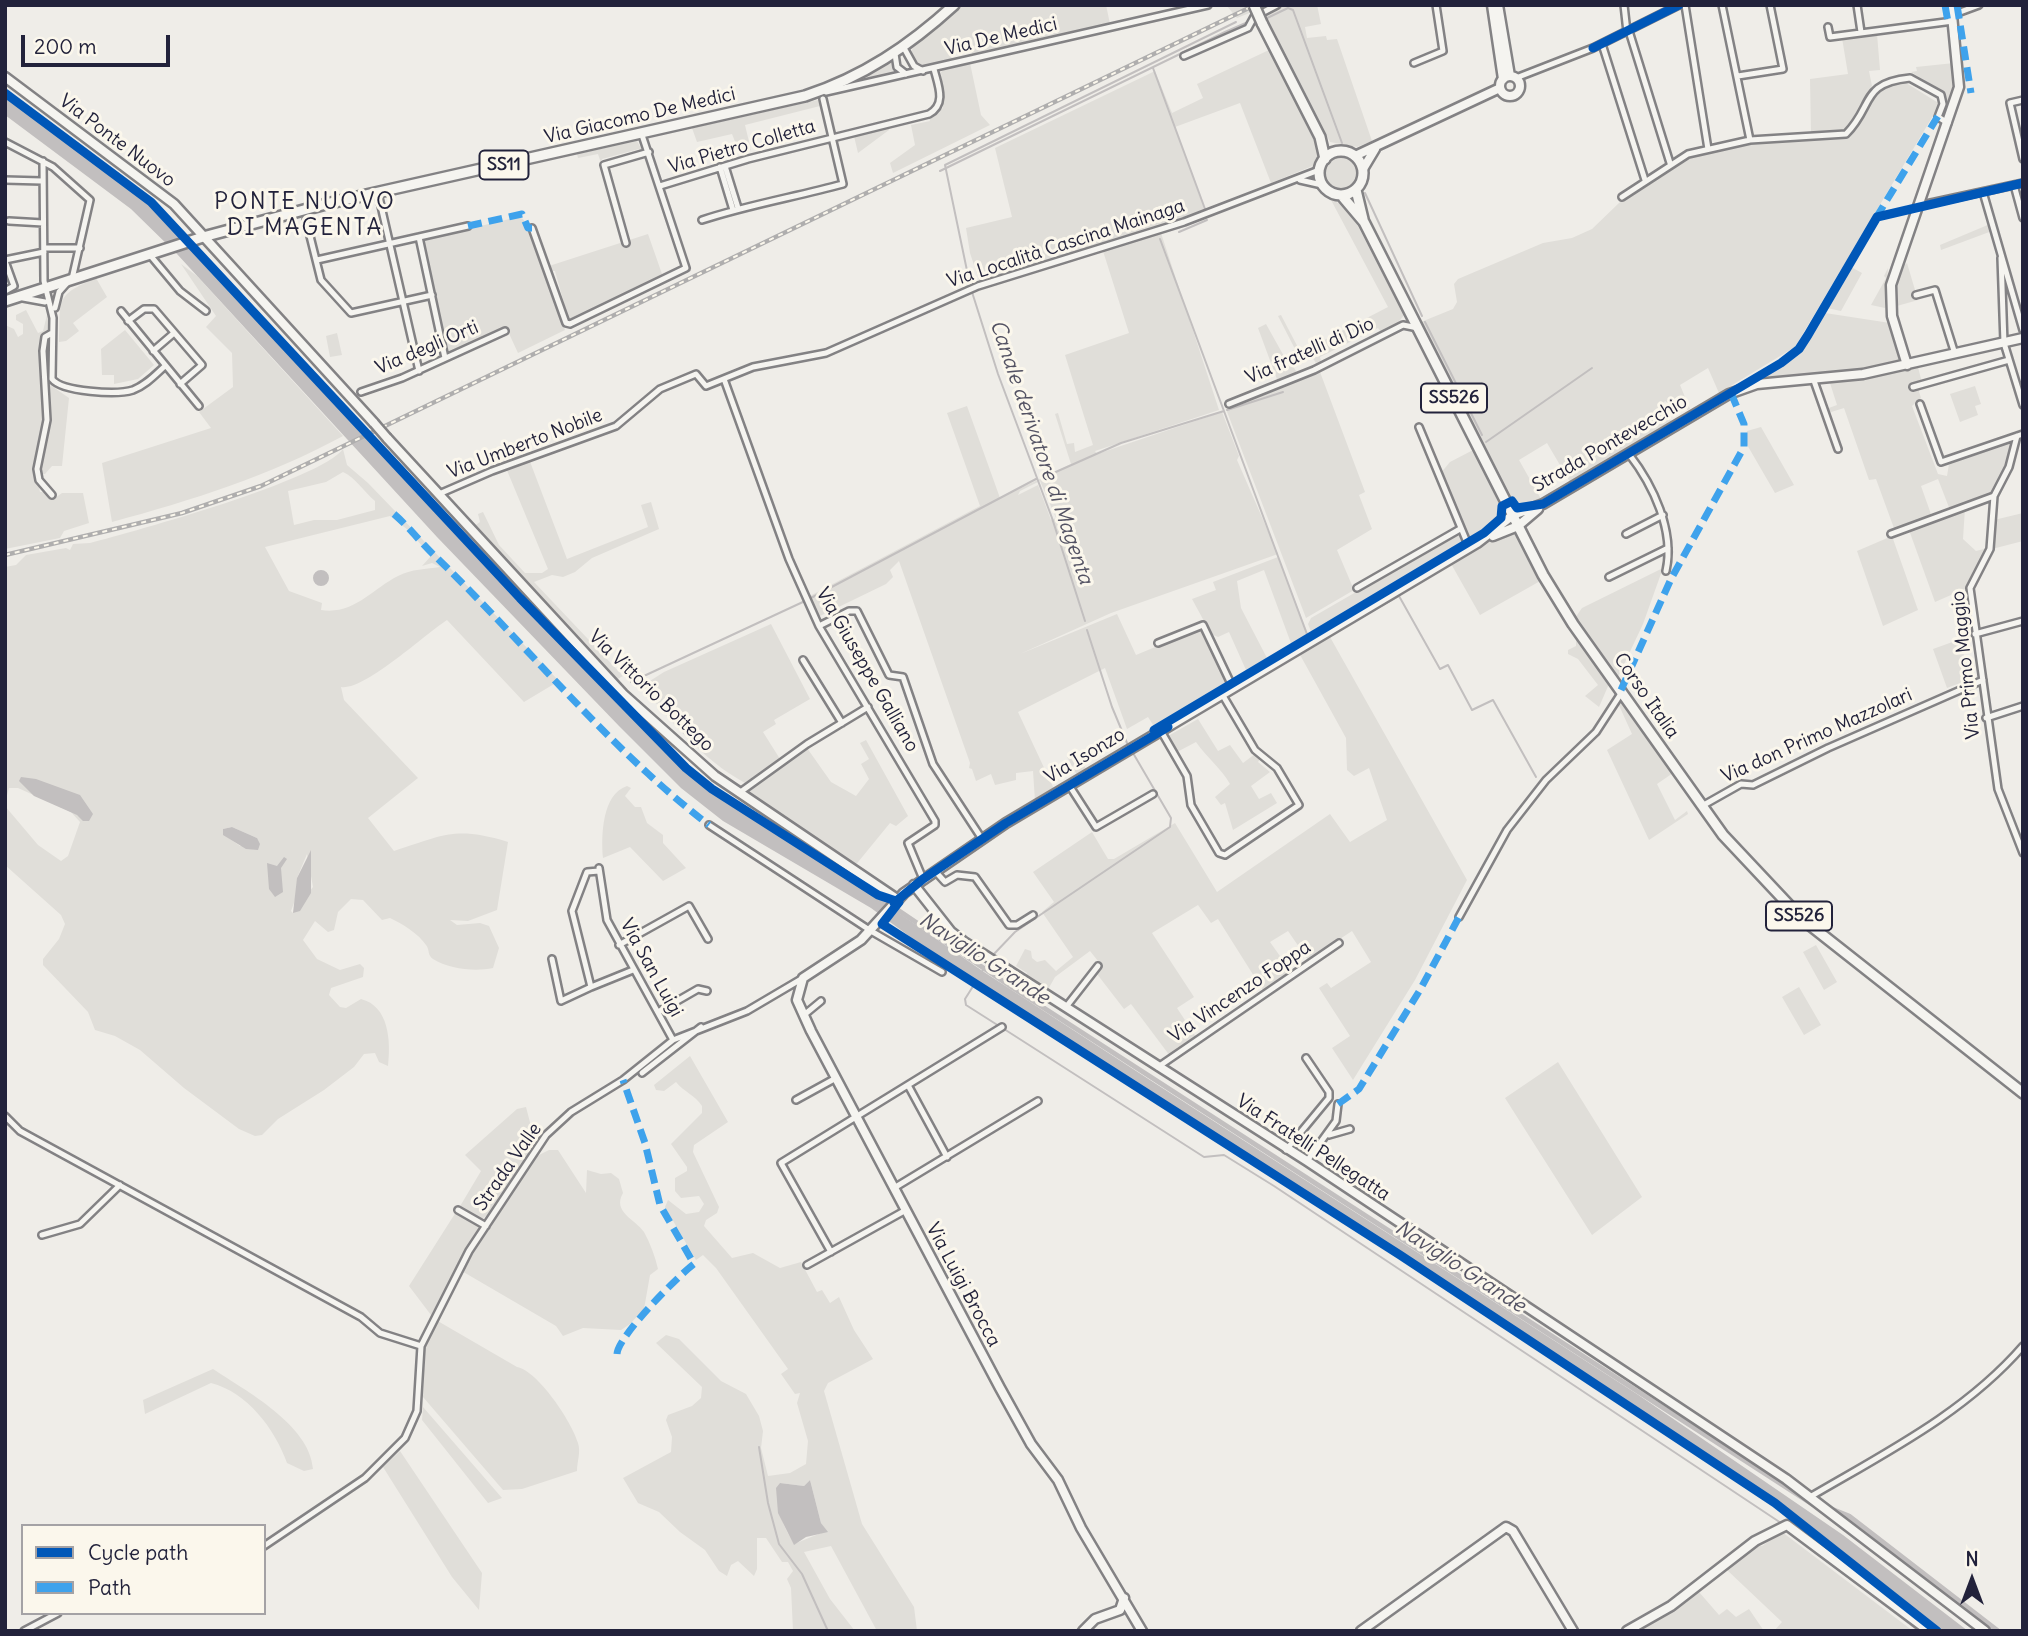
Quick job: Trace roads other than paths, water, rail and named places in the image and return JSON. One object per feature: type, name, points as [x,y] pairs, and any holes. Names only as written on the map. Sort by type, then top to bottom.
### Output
[{"type":"main road","name":"SS11","points":[[805,96],[848,80],[895,54],[954,5]]},
{"type":"main road","points":[[1254,5],[1256,22],[1320,137],[1325,159]]},
{"type":"main road","name":"Via Giacomo De Medici","points":[[200,238],[313,208],[805,96]]},
{"type":"main road","points":[[1320,137],[1336,152],[1355,156],[1363,169],[1362,180],[1356,190],[1342,196]]},
{"type":"main road","points":[[1322,185],[1319,170],[1325,159],[1336,152]]},
{"type":"main road","name":"SS526","points":[[1322,185],[1331,193],[1342,196]]},
{"type":"main road","name":"Corso Italia","points":[[1356,190],[1364,222]]},
{"type":"main road","name":"Corso Italia","points":[[1342,196],[1364,222],[1518,526],[1573,624],[1723,835],[1801,918],[2023,1093]]},
{"type":"main road","name":"SS11","points":[[7,297],[47,288],[200,238]]},
{"type":"street","name":"Via De Medici","points":[[805,96],[909,75],[1208,5]]},
{"type":"street","points":[[1184,56],[1248,28],[1277,5]]},
{"type":"street","points":[[1414,63],[1443,51],[1436,5]]},
{"type":"street","points":[[1492,5],[1497,16]]},
{"type":"street","points":[[1498,5],[1497,16],[1507,80]]},
{"type":"street","points":[[1624,5],[1628,32],[1671,163]]},
{"type":"street","points":[[1355,156],[1375,149],[1507,80],[1602,44],[1682,5],[1707,149]]},
{"type":"street","points":[[1722,5],[1750,140]]},
{"type":"street","points":[[1738,76],[1783,69],[1770,5]]},
{"type":"street","points":[[1857,5],[1861,32]]},
{"type":"street","points":[[1907,365],[1892,316],[1891,285],[1948,122],[1960,79],[1951,5]]},
{"type":"street","points":[[1828,27],[1830,37],[1952,18],[1979,5]]},
{"type":"street","points":[[1602,44],[1645,180]]},
{"type":"street","name":"Via De Medici","points":[[904,48],[914,66],[923,71]]},
{"type":"street","points":[[895,54],[899,70],[909,75]]},
{"type":"street","name":"Via Pietro Colletta","points":[[660,186],[722,167],[934,112],[940,96],[934,69]]},
{"type":"street","name":"Via Ponte Nuovo","points":[[5,77],[158,190],[200,238]]},
{"type":"street","points":[[1622,197],[1671,163],[1707,149],[1750,140],[1846,134],[1874,89],[1907,78],[1941,95],[1944,104],[1938,117],[1948,122]]},
{"type":"street","points":[[823,99],[845,194]]},
{"type":"street","points":[[2023,100],[2010,103],[2023,159]]},
{"type":"street","points":[[532,228],[566,323],[570,324],[686,268],[642,135]]},
{"type":"street","points":[[5,142],[64,175],[90,200],[71,279],[59,292],[53,318],[50,372],[55,383],[65,388],[133,390],[164,366]]},
{"type":"street","points":[[1363,169],[1375,149]]},
{"type":"street","points":[[626,243],[604,166],[649,152]]},
{"type":"street","points":[[43,161],[44,250],[53,318]]},
{"type":"street","points":[[722,167],[736,209]]},
{"type":"street","name":"Via Località Cascina Mainaga","points":[[724,379],[754,367],[826,352],[978,286],[1184,222],[1279,185],[1300,180],[1319,170]]},
{"type":"street","points":[[5,180],[42,181]]},
{"type":"street","name":"Via Località Cascina Mainaga","points":[[1300,180],[1322,185]]},
{"type":"street","points":[[1917,206],[2023,183]]},
{"type":"street","points":[[702,220],[736,209],[843,184]]},
{"type":"street","points":[[2014,185],[2023,218]]},
{"type":"street","points":[[1983,192],[2023,330]]},
{"type":"street","points":[[378,193],[419,371]]},
{"type":"street","points":[[294,213],[296,218],[306,220],[313,215],[313,208]]},
{"type":"street","points":[[306,220],[321,281],[351,313],[432,295]]},
{"type":"street","points":[[9,221],[43,223]]},
{"type":"street","points":[[317,260],[468,226]]},
{"type":"street","points":[[419,237],[445,358]]},
{"type":"street","name":"Via Vittorio Bottego","points":[[200,238],[623,694],[715,776],[895,902]]},
{"type":"street","points":[[7,297],[14,286],[5,260],[44,250],[80,248]]},
{"type":"street","points":[[149,254],[180,291],[206,311]]},
{"type":"street","points":[[2001,258],[2004,343],[2023,405]]},
{"type":"street","points":[[47,288],[45,302],[53,318]]},
{"type":"street","points":[[1916,295],[1935,290],[1955,354]]},
{"type":"street","points":[[7,297],[33,298],[45,302]]},
{"type":"street","points":[[2015,303],[2023,301]]},
{"type":"street","points":[[128,321],[151,308],[202,365],[180,384]]},
{"type":"street","name":"Via fratelli di Dio","points":[[1403,325],[1409,308]]},
{"type":"street","points":[[121,311],[199,406]]},
{"type":"street","name":"Via fratelli di Dio","points":[[1229,404],[1314,370],[1403,325],[1420,329]]},
{"type":"street","name":"Via degli Orti","points":[[361,392],[419,371],[505,331]]},
{"type":"street","points":[[52,333],[45,337],[43,351],[47,420],[37,469],[39,480],[52,495]]},
{"type":"street","points":[[153,351],[174,333]]},
{"type":"street","name":"Strada Pontevecchio","points":[[1513,515],[1543,504],[1731,393],[1757,384],[1907,365],[2023,338]]},
{"type":"street","points":[[1913,387],[2009,360]]},
{"type":"street","name":"Via Umberto Nobile","points":[[439,494],[492,471],[608,429],[633,415],[660,389],[696,374],[705,386],[724,379]]},
{"type":"street","points":[[1813,378],[1838,449]]},
{"type":"street","name":"Via Giuseppe Galliano","points":[[724,379],[789,559],[819,626],[936,823],[908,843],[923,878]]},
{"type":"street","points":[[1920,404],[1941,462],[2020,435]]},
{"type":"street","points":[[1419,427],[1460,529],[1473,545]]},
{"type":"street","name":"Via Primo Maggio","points":[[2020,435],[2009,467],[1994,496],[1990,549],[1970,587],[1986,718],[1998,789],[2023,853]]},
{"type":"street","points":[[1629,454],[1663,515],[1668,548],[1666,571]]},
{"type":"street","points":[[1891,534],[1994,496]]},
{"type":"street","name":"Strada Pontevecchio","points":[[1518,526],[1543,504]]},
{"type":"street","name":"Via Isonzo","points":[[895,902],[923,878],[982,839],[1473,545],[1513,515]]},
{"type":"street","points":[[1626,534],[1663,515]]},
{"type":"street","name":"Via Isonzo","points":[[1473,545],[1518,526]]},
{"type":"street","points":[[1357,588],[1460,529]]},
{"type":"street","points":[[1609,577],[1668,548]]},
{"type":"street","points":[[819,626],[849,611],[857,611],[889,675],[903,677],[933,764],[982,839]]},
{"type":"street","points":[[1975,634],[2023,621]]},
{"type":"street","points":[[1158,643],[1203,625],[1233,688]]},
{"type":"street","points":[[803,660],[842,723]]},
{"type":"street","name":"Via don Primo Mazzolari","points":[[1703,806],[1741,785],[1753,785],[1828,748],[1983,680]]},
{"type":"street","points":[[1459,917],[1507,830],[1546,780],[1596,732],[1622,692]]},
{"type":"street","points":[[1161,731],[1186,776],[1191,805],[1219,853],[1225,855],[1299,805],[1277,768],[1255,750],[1222,694]]},
{"type":"street","points":[[1986,718],[2023,706]]},
{"type":"street","points":[[739,793],[868,707]]},
{"type":"street","points":[[1069,785],[1096,827],[1153,794]]},
{"type":"street","points":[[709,825],[871,931],[942,972]]},
{"type":"street","name":"Via San Luigi","points":[[591,987],[572,911],[587,872],[599,869],[607,920],[673,1040]]},
{"type":"street","points":[[935,871],[945,883],[957,875],[975,877],[1009,925],[1017,925],[1032,915]]},
{"type":"street","name":"Via Fratelli Pellegatta","points":[[915,885],[951,932],[1286,1150],[1307,1161],[1810,1497],[1985,1631]]},
{"type":"street","name":"Strada Valle","points":[[266,1545],[365,1478],[399,1447],[417,1411],[421,1346],[469,1251],[546,1135],[571,1112],[623,1080],[673,1040],[747,1011],[803,978],[871,931],[895,902]]},
{"type":"street","points":[[620,944],[689,906],[708,939]]},
{"type":"street","name":"Via Vincenzo Foppa","points":[[1158,1067],[1339,943]]},
{"type":"street","points":[[552,959],[561,1001],[634,970]]},
{"type":"street","points":[[1066,1007],[1098,966]]},
{"type":"street","name":"Via Luigi Brocca","points":[[803,978],[797,992],[804,1015],[836,1078],[1031,1444],[1058,1480],[1081,1528],[1142,1631]]},
{"type":"street","points":[[657,1012],[698,989],[707,991]]},
{"type":"street","points":[[804,1015],[821,1001]]},
{"type":"street","points":[[642,1073],[701,1027]]},
{"type":"street","points":[[831,1252],[781,1163],[1002,1028]]},
{"type":"street","points":[[1286,1150],[1329,1098],[1329,1091],[1306,1058]]},
{"type":"street","points":[[796,1100],[836,1078]]},
{"type":"street","points":[[909,1087],[947,1157]]},
{"type":"street","points":[[894,1188],[1038,1101]]},
{"type":"street","points":[[1307,1161],[1329,1135],[1336,1121],[1338,1104]]},
{"type":"street","points":[[5,1116],[20,1131],[361,1317],[374,1331],[421,1346]]},
{"type":"street","points":[[1329,1135],[1350,1129]]},
{"type":"street","points":[[42,1235],[80,1224],[120,1185]]},
{"type":"street","points":[[458,1210],[486,1226]]},
{"type":"street","points":[[807,1265],[906,1210]]},
{"type":"street","points":[[1810,1497],[1937,1422],[1977,1392],[2023,1346]]},
{"type":"street","points":[[1627,1631],[1671,1606],[1755,1541],[1784,1525],[1928,1631]]},
{"type":"street","points":[[1361,1631],[1506,1527],[1513,1531],[1573,1631]]},
{"type":"street","points":[[1083,1631],[1121,1609],[1124,1598]]},
{"type":"street","points":[[1121,1609],[1132,1611]]},
{"type":"street","points":[[24,1631],[54,1615]]},
{"type":"waterway","points":[[1263,20],[1288,8],[1293,10],[1342,143]]},
{"type":"waterway","name":"Canale derivatore di Magenta","points":[[940,171],[1225,32],[1248,22],[1258,21]]},
{"type":"waterway","name":"Canale derivatore di Magenta","points":[[970,285],[945,165],[1236,22]]},
{"type":"waterway","points":[[1153,68],[1205,209]]},
{"type":"waterway","points":[[1365,193],[1422,316]]},
{"type":"waterway","points":[[1179,232],[1207,220]]},
{"type":"waterway","points":[[1160,239],[1308,637]]},
{"type":"waterway","name":"Canale derivatore di Magenta","points":[[972,292],[998,374],[1052,518],[1085,621]]},
{"type":"waterway","points":[[1425,322],[1482,435]]},
{"type":"waterway","points":[[1486,442],[1592,368]]},
{"type":"waterway","points":[[1227,410],[1283,392]]},
{"type":"waterway","points":[[1049,475],[1121,443],[1224,411]]},
{"type":"waterway","points":[[809,599],[1036,479]]},
{"type":"waterway","points":[[1312,645],[1399,596],[1440,669],[1448,665],[1472,710],[1493,700],[1536,777]]},
{"type":"waterway","points":[[631,682],[805,601]]},
{"type":"waterway","name":"Canale derivatore di Magenta","points":[[1087,630],[1112,707],[1127,743]]},
{"type":"waterway","name":"Canale derivatore di Magenta","points":[[993,955],[1015,932],[1170,827],[1171,818],[1133,753]]},
{"type":"waterway","name":"Naviglio Grande","points":[[874,902],[881,900],[889,904],[1013,988],[1812,1504]]},
{"type":"waterway","name":"Canale derivatore di Magenta","points":[[981,973],[988,963]]},
{"type":"waterway","name":"Canale derivatore di Magenta","points":[[977,980],[965,999],[966,1005],[999,1026]]},
{"type":"waterway","name":"Canale derivatore di Magenta","points":[[1004,1029],[1204,1157],[1224,1155],[1274,1186],[1781,1523]]},
{"type":"waterway","points":[[759,1447],[768,1503],[779,1544],[802,1574],[828,1631]]},
{"type":"waterway","points":[[1834,1510],[1849,1516],[1998,1631]]},
{"type":"waterway","name":"Canale derivatore di Magenta","points":[[1785,1529],[1919,1631]]},
{"type":"railway","points":[[5,555],[182,513],[261,486],[1255,5]]},
{"type":"district","name":"PONTE NUOVO DI MAGENTA","points":[[305,215]]}]
